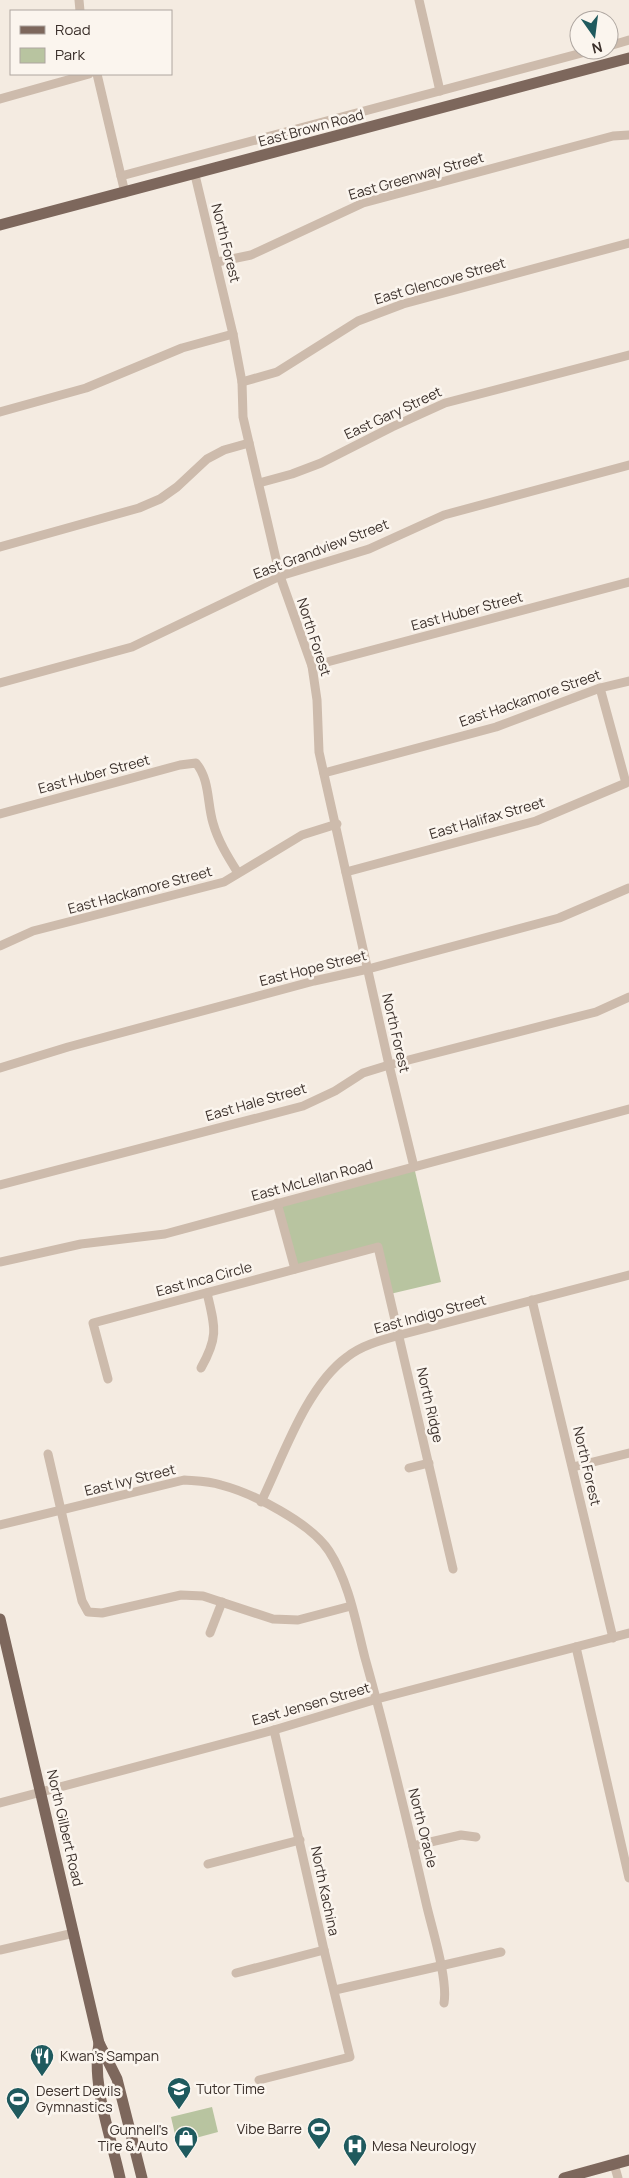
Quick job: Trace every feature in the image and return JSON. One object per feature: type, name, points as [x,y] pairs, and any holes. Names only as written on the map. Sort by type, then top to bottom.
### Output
[{"type":"main road","name":"East Brown Road","points":[[0,225],[629,58]]},
{"type":"main road","name":"North Gilbert Road","points":[[0,1619],[100,2043],[117,2079],[142,2178]]},
{"type":"main road","name":"North Gilbert Road","points":[[100,2043],[97,2056],[99,2084],[120,2178]]},
{"type":"main road","points":[[564,2178],[629,2160]]},
{"type":"street","points":[[419,0],[440,91]]},
{"type":"street","name":"East Brown Road","points":[[121,176],[569,56]]},
{"type":"street","points":[[0,99],[85,75]]},
{"type":"street","points":[[97,75],[125,193]]},
{"type":"street","name":"East Greenway Street","points":[[217,262],[251,254],[364,203],[613,136],[629,134]]},
{"type":"street","name":"North Forest","points":[[195,174],[233,334],[242,382],[243,417],[280,576],[312,666],[317,700],[319,752],[337,824],[389,1065],[414,1166]]},
{"type":"street","name":"East Glencove Street","points":[[242,382],[277,372],[358,321],[403,304],[629,243]]},
{"type":"street","points":[[0,412],[86,388],[182,348],[233,334]]},
{"type":"street","name":"East Gary Street","points":[[259,483],[292,474],[321,463],[445,403],[629,354]]},
{"type":"street","points":[[0,547],[139,508],[160,499],[177,487],[207,459],[224,450],[249,443]]},
{"type":"street","name":"East Grandview Street","points":[[0,683],[132,647],[280,576],[369,549],[444,515],[629,465]]},
{"type":"street","name":"East Huber Street","points":[[312,666],[629,582]]},
{"type":"street","name":"East Hackamore Street","points":[[324,773],[496,727],[600,688],[629,681]]},
{"type":"street","name":"East Halifax Street","points":[[346,872],[536,821],[626,782],[600,688]]},
{"type":"street","name":"East Huber Street","points":[[0,814],[180,765],[196,763],[205,779],[213,824],[225,852],[238,873]]},
{"type":"street","name":"East Hackamore Street","points":[[0,946],[34,932],[224,882],[302,835],[337,824]]},
{"type":"street","name":"East Hope Street","points":[[0,1068],[68,1047],[304,983],[368,969],[558,918],[629,888]]},
{"type":"street","name":"East Hale Street","points":[[0,1185],[303,1106],[335,1091],[363,1073],[596,1012],[629,997]]},
{"type":"street","name":"East McLellan Road","points":[[0,1262],[81,1244],[165,1234],[629,1109]]},
{"type":"street","points":[[277,1204],[295,1269]]},
{"type":"street","name":"East Inca Circle","points":[[108,1379],[93,1323],[378,1247]]},
{"type":"street","name":"North Ridge","points":[[378,1247],[453,1569]]},
{"type":"street","name":"East Indigo Street","points":[[261,1502],[309,1402],[326,1376],[347,1356],[370,1344],[400,1335],[629,1275]]},
{"type":"street","points":[[201,1368],[211,1352],[215,1336],[207,1293]]},
{"type":"street","name":"North Forest","points":[[532,1300],[613,1638]]},
{"type":"street","points":[[573,1467],[629,1453]]},
{"type":"street","points":[[48,1454],[82,1601],[88,1612],[102,1613],[181,1595],[203,1596],[274,1619],[298,1620],[351,1606]]},
{"type":"street","points":[[409,1468],[429,1462]]},
{"type":"street","name":"East Ivy Street","points":[[0,1525],[184,1480],[205,1481],[223,1485],[261,1502]]},
{"type":"street","points":[[261,1502],[297,1520],[316,1535],[329,1551],[341,1574],[377,1699]]},
{"type":"street","points":[[210,1633],[222,1602]]},
{"type":"street","name":"East Jensen Street","points":[[0,1803],[274,1730],[377,1699],[629,1633]]},
{"type":"street","points":[[576,1647],[629,1878]]},
{"type":"street","name":"North Oracle","points":[[377,1699],[440,1965],[446,1994],[444,2003]]},
{"type":"street","name":"North Kachina","points":[[259,2080],[350,2057],[274,1730]]},
{"type":"street","points":[[413,1846],[461,1835],[476,1837]]},
{"type":"street","points":[[208,1864],[300,1840]]},
{"type":"street","points":[[0,1950],[74,1933]]},
{"type":"street","points":[[236,1973],[324,1950]]},
{"type":"street","points":[[335,1990],[501,1952]]},
{"type":"street","points":[[614,2164],[618,2178]]},
{"type":"green space","points":[[414,1167],[441,1282],[390,1294],[378,1247],[295,1269],[277,1203]]},
{"type":"green space","points":[[212,2107],[218,2132],[177,2143],[171,2117]]},
{"type":"place","name":"Kwan's Sampan","points":[[42,2077]]},
{"type":"place","name":"Tutor Time","points":[[179,2110]]},
{"type":"place","name":"Desert Devils Gymnastics","points":[[18,2120]]},
{"type":"place","name":"Vibe Barre","points":[[319,2150]]},
{"type":"place","name":"Gunnell's Tire & Auto","points":[[186,2159]]},
{"type":"place","name":"Mesa Neurology","points":[[355,2167]]}]
